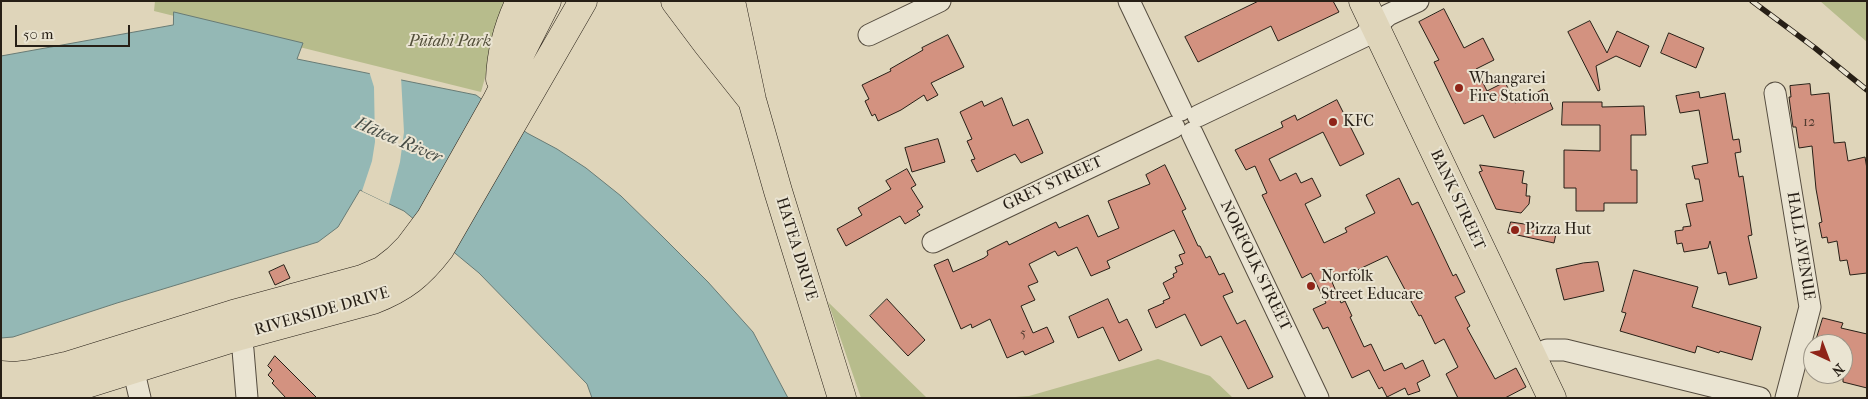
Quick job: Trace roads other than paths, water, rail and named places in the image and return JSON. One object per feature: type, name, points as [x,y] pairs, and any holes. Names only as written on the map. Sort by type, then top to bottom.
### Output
[{"type":"main road","points":[[505,102],[500,62],[505,38],[520,1]]},
{"type":"main road","name":"RIVERSIDE DRIVE","points":[[1,397],[30,397],[61,392],[131,359],[236,325],[373,300],[394,292],[413,279],[428,266],[429,243],[505,102],[547,1]]},
{"type":"main road","name":"RIVERSIDE DRIVE","points":[[505,102],[583,1]]},
{"type":"main road","points":[[675,1],[752,100]]},
{"type":"main road","name":"HATEA DRIVE","points":[[700,1],[721,37],[752,100]]},
{"type":"main road","name":"HATEA DRIVE","points":[[732,1],[752,100],[778,192],[842,398]]},
{"type":"main road","name":"BANK STREET","points":[[1363,1],[1552,398]]},
{"type":"main road","name":"RIVERSIDE DRIVE","points":[[1,375],[15,376],[131,359]]},
{"type":"street","points":[[869,35],[940,1]]},
{"type":"street","name":"NORFOLK STREET","points":[[1128,1],[1318,398]]},
{"type":"street","name":"GREY STREET","points":[[933,242],[1363,37],[1388,15],[1418,1]]},
{"type":"street","name":"HALL AVENUE","points":[[1775,93],[1810,307],[1786,398]]},
{"type":"street","points":[[236,325],[243,350],[247,398]]},
{"type":"street","points":[[1532,356],[1547,350],[1565,350],[1760,398]]},
{"type":"street","points":[[131,359],[140,398]]},
{"type":"water","name":"Hātea River","points":[[174,12],[303,43],[297,59],[476,95],[527,133],[557,149],[586,168],[621,196],[708,282],[753,332],[788,398],[592,398],[587,384],[479,273],[404,211],[360,190],[338,227],[318,242],[117,303],[13,337],[1,338],[1,56],[173,25]]},
{"type":"railway","points":[[1752,1],[1867,90]]},
{"type":"place","name":"Whangarei Fire Station","points":[[1459,88]]},
{"type":"place","name":"KFC","points":[[1333,122]]},
{"type":"place","name":"Pizza Hut","points":[[1515,230]]},
{"type":"place","name":"Norfolk Street Educare","points":[[1311,286]]},
{"type":"park label","name":"Pūtahi Park","points":[[450,42]]}]
